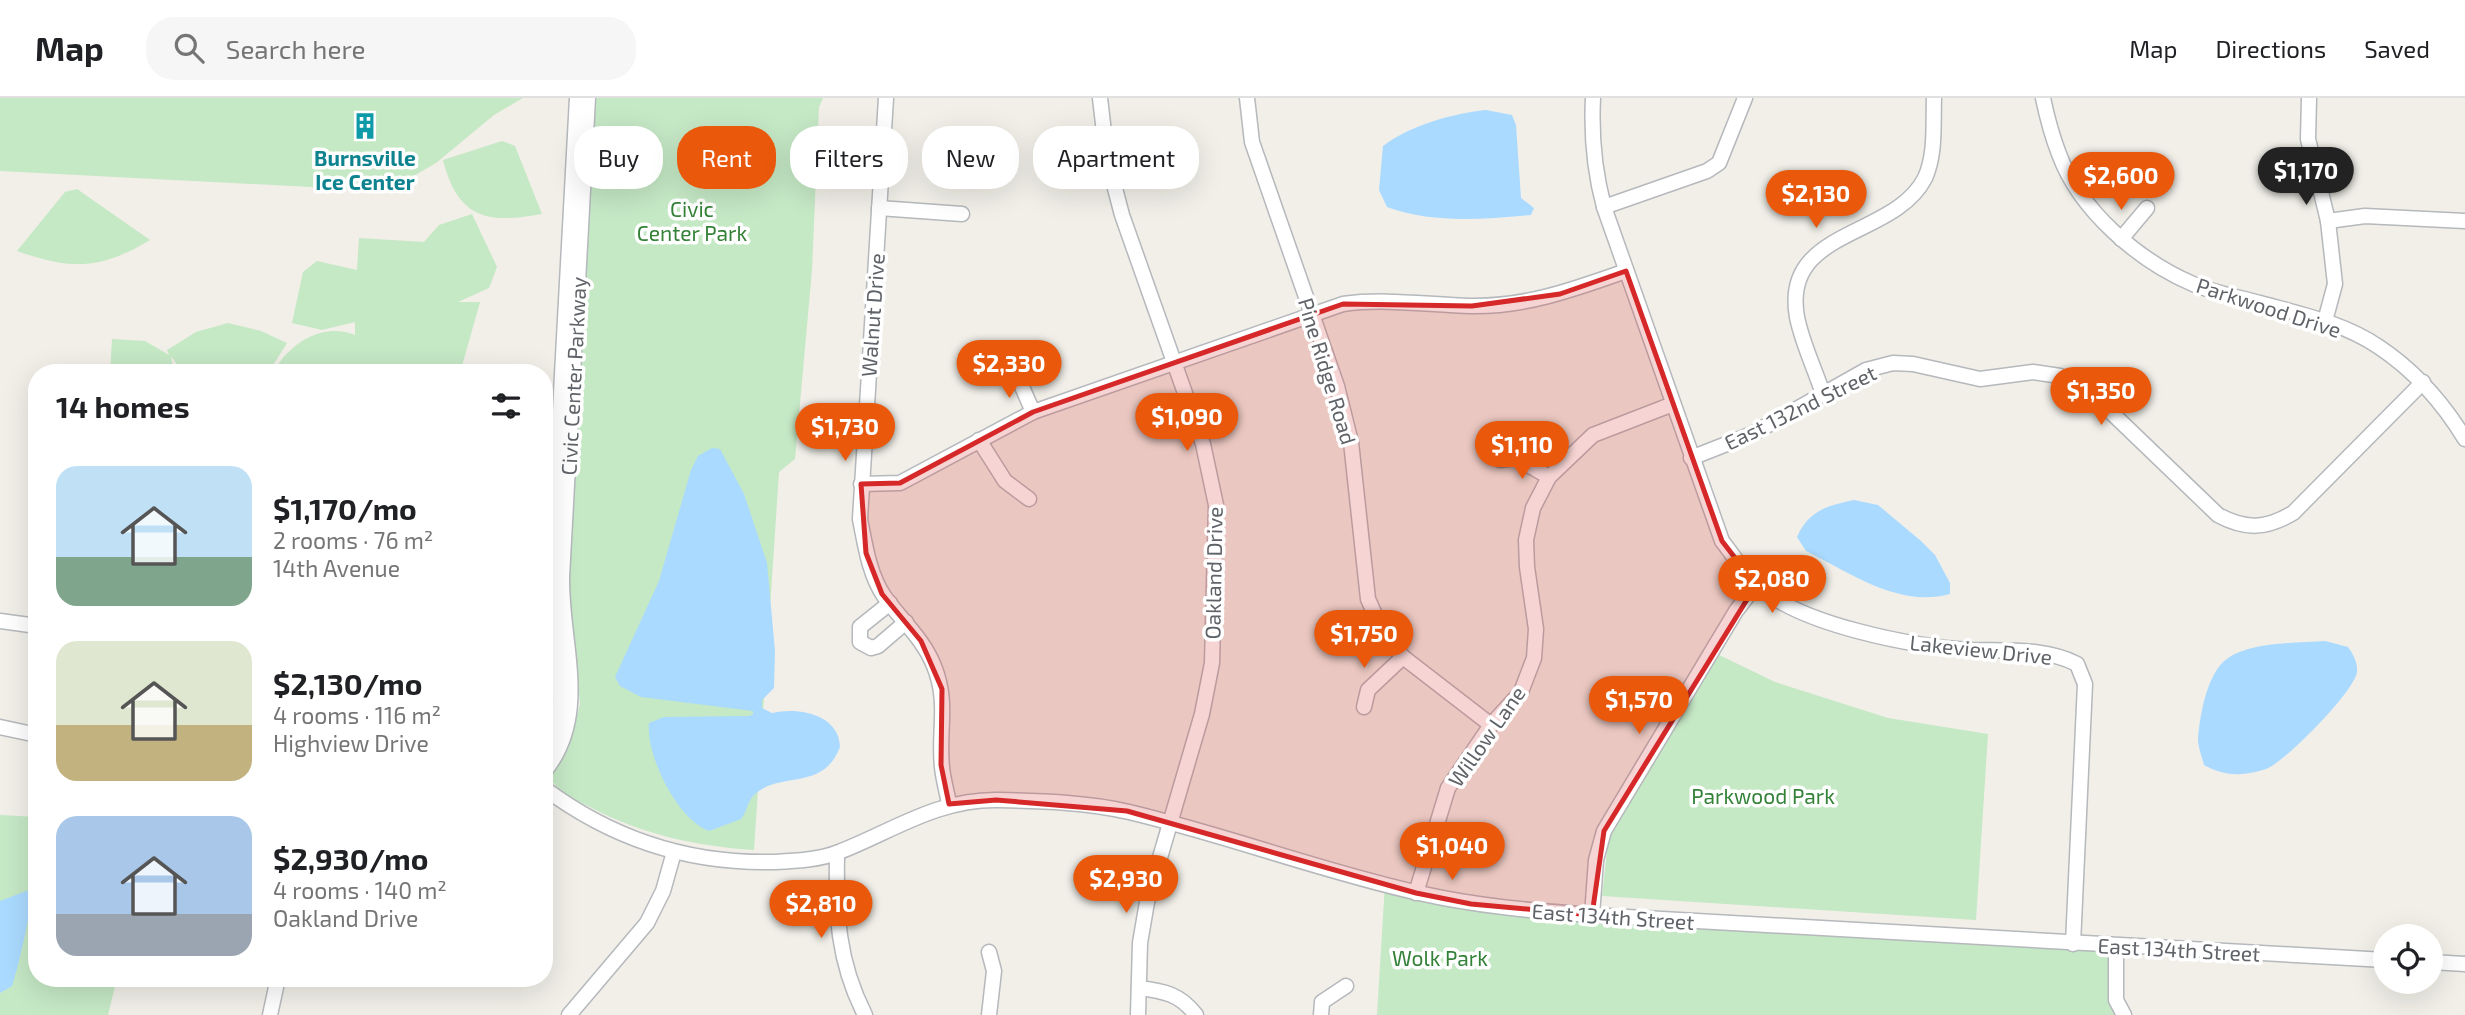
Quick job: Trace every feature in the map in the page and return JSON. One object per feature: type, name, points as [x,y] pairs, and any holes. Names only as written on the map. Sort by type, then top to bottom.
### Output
[{"type":"street","name":"Civic Center Parkway","points":[[553,540],[577,98]]},
{"type":"street","name":"Civic Center Parkway","points":[[553,758],[562,745],[572,711],[572,684],[562,615],[562,567],[588,98]]},
{"type":"street","name":"Walnut Drive","points":[[886,98],[860,519],[866,553],[883,594],[906,622],[934,664],[942,689],[945,717],[942,765],[949,804]]},
{"type":"street","name":"Oakland Drive","points":[[1100,98],[1107,158],[1122,215],[1203,444],[1216,505],[1212,663],[1202,714],[1169,823],[1143,923],[1138,1015]]},
{"type":"street","name":"Pine Ridge Road","points":[[1247,98],[1252,142],[1337,386],[1351,442],[1368,599],[1383,632],[1403,657],[1491,725]]},
{"type":"street","name":"Lakeview Drive","points":[[1593,98],[1594,171],[1604,207],[1722,541],[1756,584],[1799,611],[1889,639],[1941,648],[2058,654],[2077,664],[2085,684],[2073,944]]},
{"type":"street","points":[[1604,207],[1707,171],[1719,163],[1745,98]]},
{"type":"street","points":[[1823,394],[1797,317],[1797,295],[1802,274],[1813,256],[1828,243],[1890,215],[1908,201],[1925,177],[1930,158],[1934,98]]},
{"type":"street","name":"Parkwood Drive","points":[[2043,98],[2059,157],[2085,200],[2121,239],[2154,264],[2194,285],[2325,321],[2378,346],[2423,382],[2451,415],[2465,439]]},
{"type":"street","points":[[2309,98],[2308,139],[2328,221],[2335,284],[2325,321]]},
{"type":"street","points":[[879,208],[962,214]]},
{"type":"street","points":[[2121,239],[2147,208]]},
{"type":"street","points":[[2328,221],[2365,216],[2465,220]]},
{"type":"street","points":[[861,484],[900,483],[1033,412],[1343,304],[1371,300],[1472,306],[1517,304],[1560,294],[1626,271]]},
{"type":"street","name":"East 132nd Street","points":[[1692,458],[1752,434],[1866,370],[1893,363],[1913,364],[1980,379],[2033,372],[2060,376],[2091,393],[2218,516],[2235,525],[2255,528],[2275,524],[2293,513],[2423,382]]},
{"type":"street","points":[[1016,373],[1033,412]]},
{"type":"street","name":"Willow Lane","points":[[1416,893],[1448,788],[1491,725],[1521,692],[1534,659],[1536,629],[1526,540],[1533,508],[1549,477],[1593,435],[1673,404]]},
{"type":"street","points":[[979,440],[1005,481],[1029,499]]},
{"type":"street","points":[[1500,460],[1516,458],[1549,477]]},
{"type":"street","points":[[1592,915],[1596,860],[1609,820],[1736,611],[1756,584]]},
{"type":"street","points":[[890,603],[860,627],[860,642],[871,648],[878,646],[906,622]]},
{"type":"street","points":[[0,621],[28,625]]},
{"type":"street","name":"Civic Center Parkway","points":[[553,630],[561,685],[561,709],[553,737]]},
{"type":"street","points":[[1364,707],[1368,690],[1403,657]]},
{"type":"street","points":[[0,727],[28,734]]},
{"type":"street","name":"East 134th Street","points":[[553,794],[614,832],[674,852],[754,862],[799,861],[837,853],[913,817],[949,804],[996,800],[1127,811],[1416,893],[1471,904],[1592,915],[2373,959]]},
{"type":"street","points":[[569,1015],[647,923],[663,891],[674,852]]},
{"type":"street","points":[[837,853],[836,919],[839,940],[843,961],[864,1015]]},
{"type":"street","points":[[2116,946],[2116,1000],[2123,1015]]},
{"type":"street","points":[[989,952],[994,971],[989,1015]]},
{"type":"street","points":[[2443,963],[2465,964]]},
{"type":"street","points":[[1321,1015],[1322,1002],[1346,986]]},
{"type":"street","points":[[270,1015],[276,987]]},
{"type":"street","points":[[1139,988],[1166,992],[1185,1001],[1196,1015]]},
{"type":"highlighted area","points":[[1626,271],[1722,541],[1756,585],[1604,831],[1592,915],[1471,904],[1416,893],[1127,811],[996,800],[949,804],[941,765],[942,689],[921,641],[882,594],[866,553],[861,484],[900,483],[1033,412],[1343,304],[1472,306],[1560,294]]},
{"type":"green space","points":[[0,98],[523,98],[494,115],[436,163],[405,181],[350,189],[0,171]]},
{"type":"green space","name":"Civic Center Park","points":[[594,98],[823,98],[819,107],[818,126],[790,126],[790,189],[815,189],[812,270],[795,459],[779,472],[754,850],[712,846],[651,832],[612,817],[560,790],[553,782],[553,769],[568,749],[580,704],[568,585],[589,189],[663,189],[663,126],[593,126]]},
{"type":"green space","points":[[502,141],[515,146],[542,214],[490,217],[466,206],[457,195],[443,160]]},
{"type":"green space","points":[[77,189],[150,240],[116,257],[85,264],[54,262],[17,251],[65,192]]},
{"type":"green space","points":[[472,214],[497,267],[489,288],[458,302],[480,302],[463,364],[279,364],[298,344],[319,333],[331,331],[355,335],[355,322],[322,330],[292,323],[303,272],[317,261],[357,270],[359,238],[424,242],[439,225]]},
{"type":"green space","points":[[228,323],[261,331],[287,343],[274,364],[177,364],[171,356],[172,364],[111,364],[112,339],[145,341],[169,355],[167,350],[196,332]]},
{"type":"green space","name":"Parkwood Park","points":[[1717,654],[1775,682],[1888,718],[1988,734],[1976,920],[1602,896],[1608,842],[1620,813]]},
{"type":"green space","points":[[0,815],[28,817],[28,987],[115,987],[108,1015],[0,1015]]},
{"type":"green space","name":"Wolk Park","points":[[1385,884],[1471,904],[2116,946],[2123,1015],[1377,1015]]},
{"type":"water","points":[[1486,110],[1512,115],[1516,125],[1521,198],[1534,208],[1531,215],[1476,219],[1440,218],[1387,207],[1379,190],[1383,146],[1406,132],[1432,122]]},
{"type":"water","points":[[712,448],[720,449],[744,494],[767,563],[775,651],[774,688],[762,700],[762,708],[772,713],[793,711],[815,715],[832,726],[840,747],[833,761],[823,770],[765,788],[754,795],[741,819],[709,831],[686,814],[666,785],[653,752],[649,723],[664,717],[749,716],[753,711],[641,697],[620,686],[615,677],[659,581],[691,470],[698,456]]},
{"type":"water","points":[[1854,500],[1878,505],[1921,541],[1935,555],[1950,583],[1950,594],[1931,597],[1893,592],[1858,578],[1806,551],[1797,537],[1807,521],[1827,507]]},
{"type":"water","points":[[2325,641],[2348,647],[2355,659],[2357,672],[2344,695],[2318,725],[2288,754],[2266,769],[2235,774],[2220,772],[2204,765],[2198,742],[2201,718],[2210,683],[2221,665],[2228,658],[2249,649],[2275,644]]},
{"type":"water","points":[[28,890],[28,917],[12,986],[0,993],[0,901]]},
{"type":"place","name":"Burnsville Ice Center","points":[[365,126]]}]
